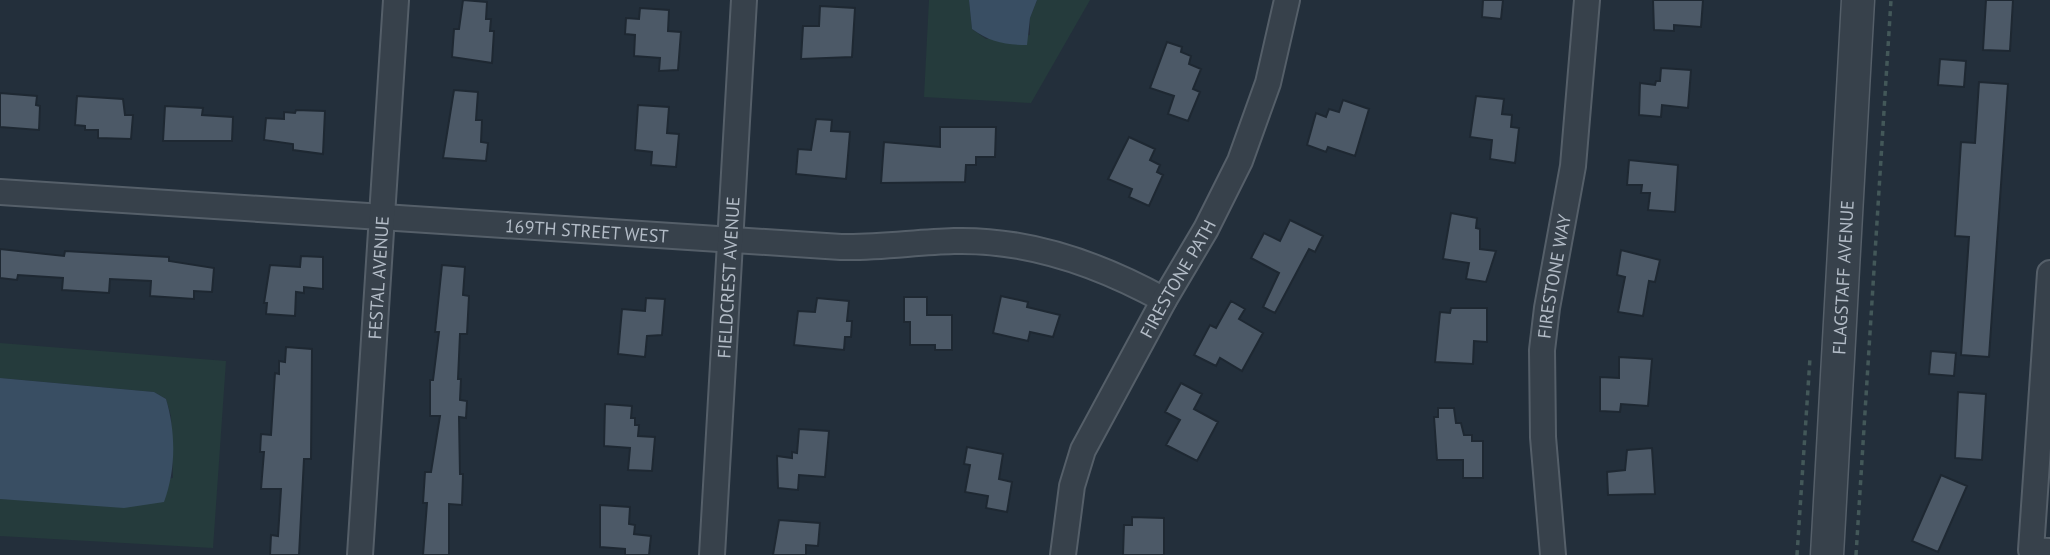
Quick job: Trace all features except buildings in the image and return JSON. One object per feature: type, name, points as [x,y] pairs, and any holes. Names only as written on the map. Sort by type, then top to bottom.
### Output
[{"type":"street","name":"FESTAL AVENUE","points":[[360,555],[396,0]]},
{"type":"street","name":"FIELDCREST AVENUE","points":[[712,555],[744,0]]},
{"type":"street","name":"FIRESTONE PATH","points":[[1063,555],[1072,486],[1083,450],[1164,300],[1206,229],[1240,160],[1268,83],[1287,0]]},
{"type":"street","name":"FIRESTONE WAY","points":[[1553,555],[1543,437],[1542,350],[1546,308],[1573,166],[1587,0]]},
{"type":"street","name":"FLAGSTAFF AVENUE","points":[[1827,555],[1858,0]]},
{"type":"street","name":"169TH STREET WEST","points":[[0,192],[876,248],[954,241],[996,242],[1035,248],[1103,270],[1164,300]]},
{"type":"street","points":[[2041,551],[2050,274]]},
{"type":"path","points":[[1856,555],[1891,0]]},
{"type":"green space","points":[[929,0],[969,0],[972,29],[986,39],[1030,35],[1030,18],[1037,0],[1090,0],[1031,103],[924,97]]},
{"type":"green space","points":[[0,343],[226,361],[213,548],[0,536],[0,499],[44,500],[173,478],[171,416],[166,399],[154,392],[0,378]]},
{"type":"water","points":[[969,0],[1037,0],[1030,18],[1027,45],[998,42],[972,29]]},
{"type":"water","points":[[0,378],[154,392],[166,399],[172,425],[173,464],[164,502],[124,508],[0,499]]}]
